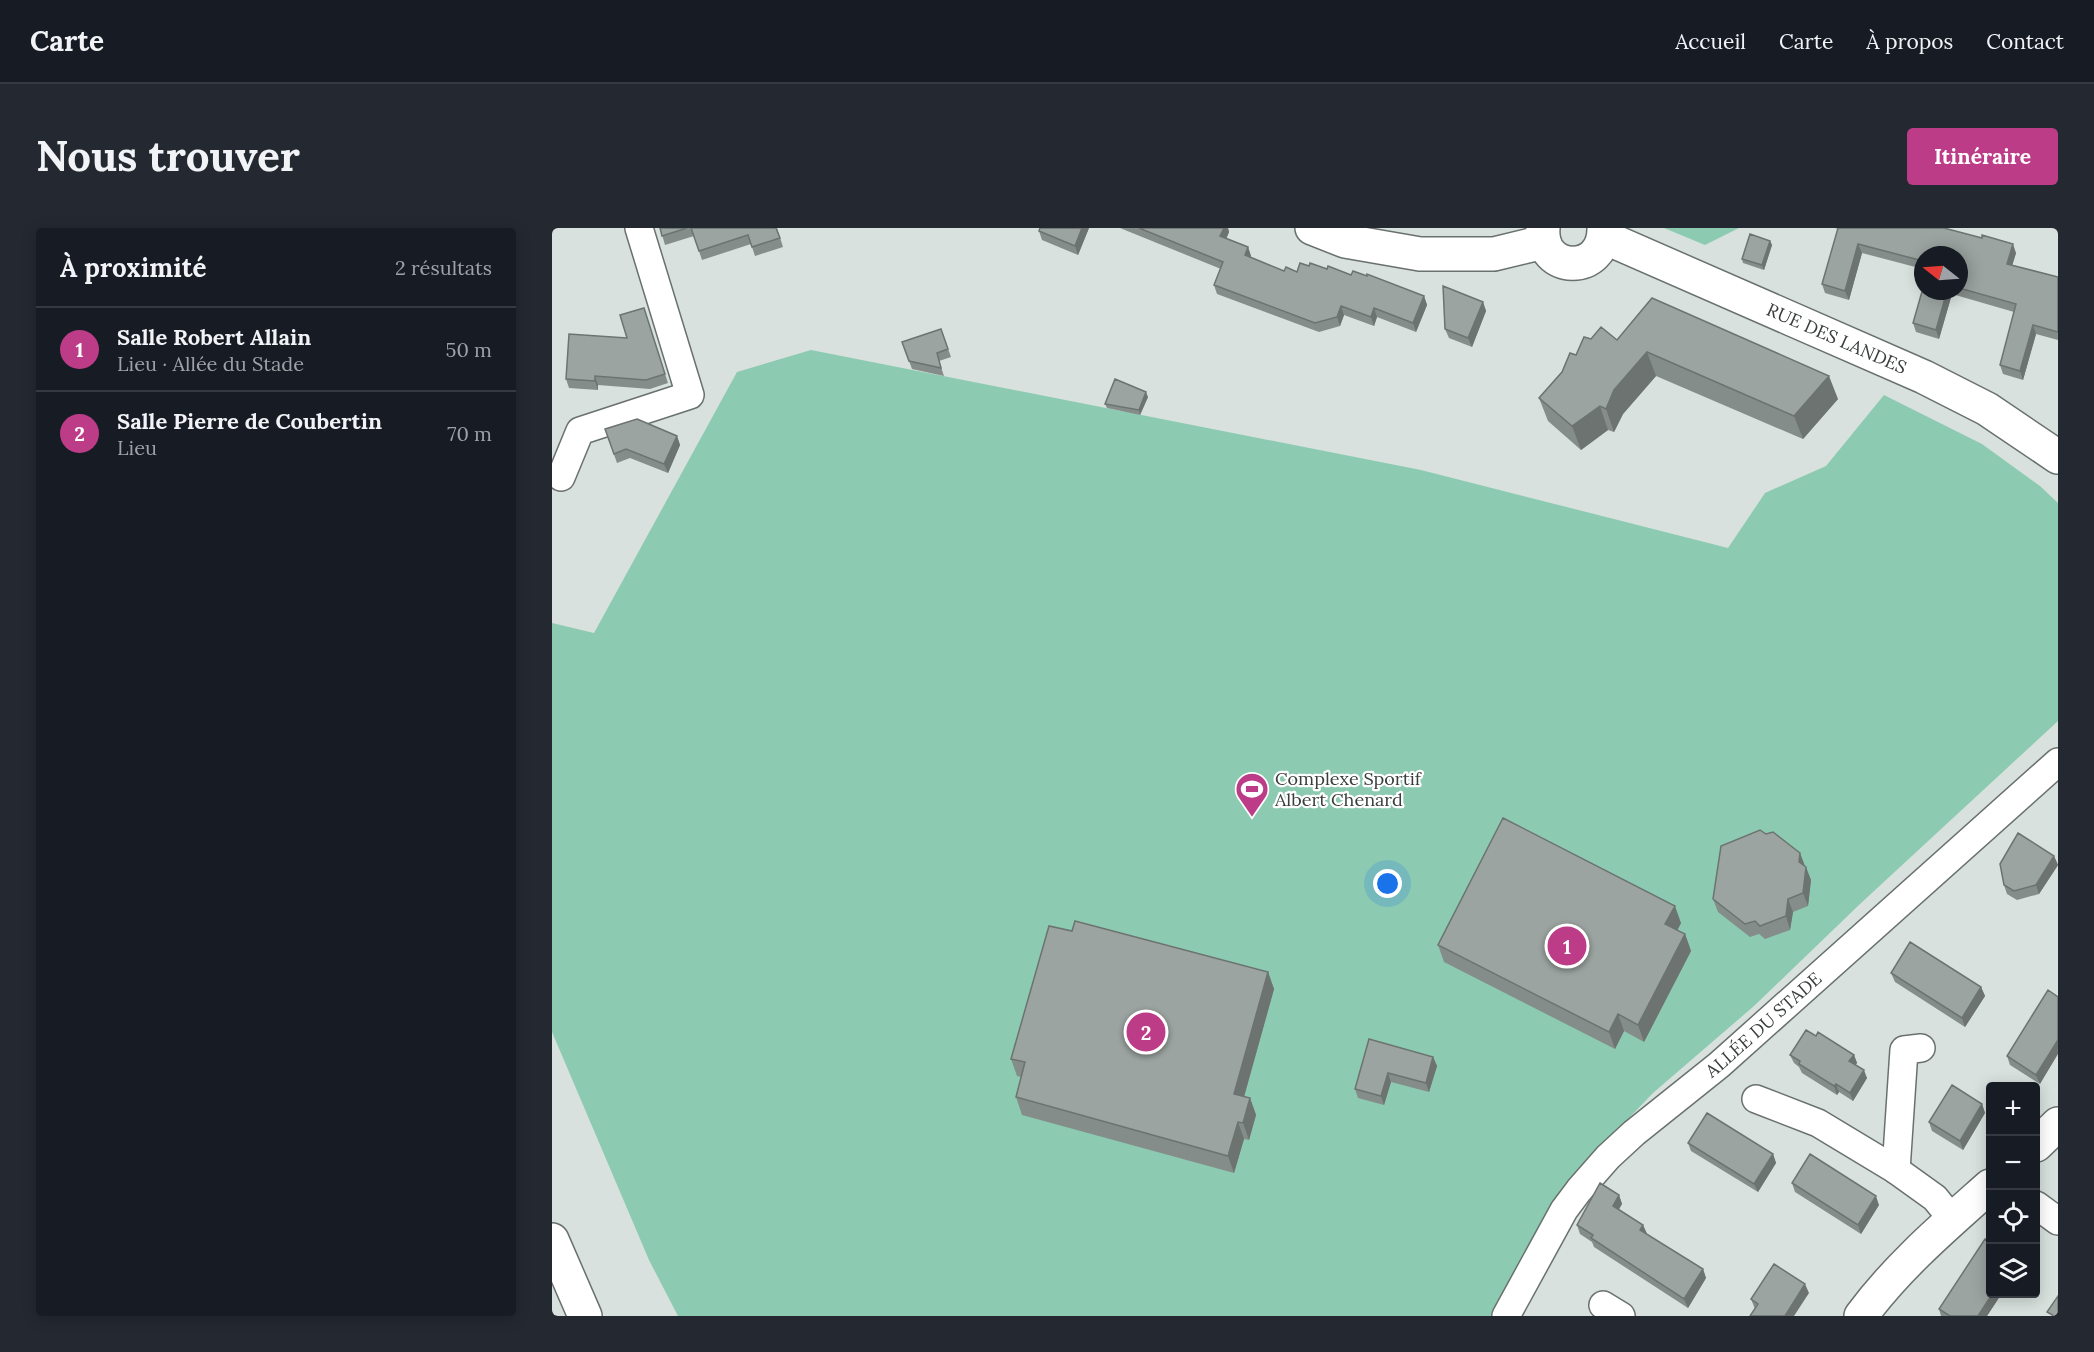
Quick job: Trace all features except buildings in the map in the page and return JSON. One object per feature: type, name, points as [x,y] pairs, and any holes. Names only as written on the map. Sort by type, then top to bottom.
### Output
[{"type":"main road","points":[[1312,228],[1345,242],[1420,254],[1494,254],[1544,235],[1555,258],[1574,264],[1590,259],[1601,247],[1604,232]]},
{"type":"main road","name":"RUE DES LANDES","points":[[1604,232],[1924,377],[1987,409],[2058,457]]},
{"type":"main road","points":[[2040,1141],[2058,1124]]},
{"type":"main road","points":[[1861,1316],[1898,1271],[1986,1189]]},
{"type":"main road","points":[[552,1240],[585,1316]]},
{"type":"street","points":[[561,477],[580,431],[690,395],[639,228]]},
{"type":"street","name":"ALLÉE DU STADE","points":[[1506,1316],[1564,1210],[1608,1157],[1634,1133],[1719,1065],[2058,762]]},
{"type":"street","points":[[1896,1170],[1904,1050],[1921,1048]]},
{"type":"street","points":[[1756,1099],[1818,1123],[1896,1170],[1935,1198],[1952,1219]]},
{"type":"street","points":[[2040,1208],[2058,1221]]},
{"type":"green space","points":[[1664,228],[1739,228],[1705,245]]},
{"type":"green space","name":"Complexe Sportif Albert Chenard","points":[[811,350],[1421,470],[1728,548],[1765,493],[1826,466],[1884,395],[1982,444],[2040,486],[2058,503],[2058,721],[1860,904],[1754,1006],[1653,1093],[1603,1145],[1495,1316],[678,1316],[649,1260],[552,1032],[552,623],[594,633],[737,372]]},
{"type":"place","name":"Complexe Sportif Albert Chenard","points":[[1252,818]]},
{"type":"place","name":"Salle Robert Allain","points":[[1567,946]]},
{"type":"place","name":"Salle Pierre de Coubertin","points":[[1146,1032]]}]
